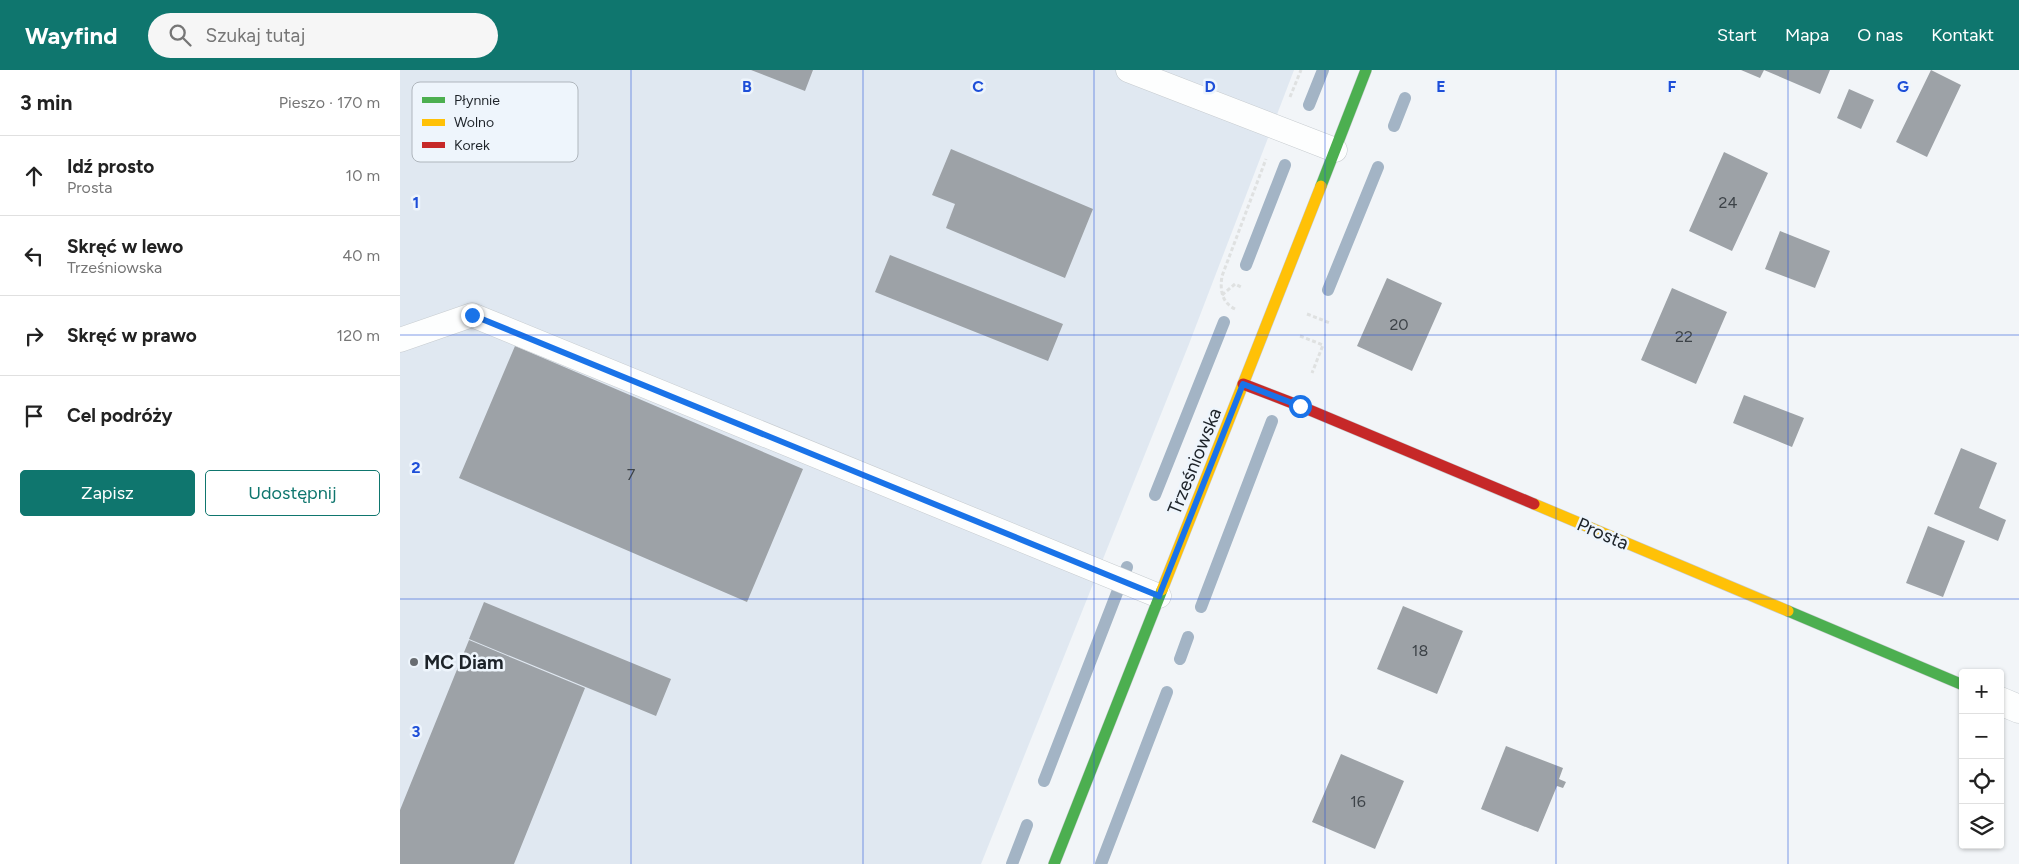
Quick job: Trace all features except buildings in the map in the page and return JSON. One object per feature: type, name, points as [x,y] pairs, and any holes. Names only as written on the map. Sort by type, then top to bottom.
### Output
[{"type":"main road","name":"Trześniowska","points":[[1054,864],[1366,70]]},
{"type":"main road","name":"Prosta","points":[[1243,384],[1300,406],[1959,683]]},
{"type":"street","points":[[2004,702],[2019,708]]},
{"type":"lane","points":[[1128,70],[1335,150]]},
{"type":"lane","points":[[400,340],[472,315],[1159,596]]},
{"type":"shaded area","points":[[400,70],[1294,70],[1189,344],[981,864],[400,864]]},
{"type":"waterway","points":[[1309,105],[1323,70]]},
{"type":"waterway","points":[[1394,126],[1405,98]]},
{"type":"waterway","points":[[1246,265],[1285,165]]},
{"type":"waterway","points":[[1328,290],[1378,167]]},
{"type":"waterway","points":[[1155,495],[1224,322]]},
{"type":"waterway","points":[[1201,607],[1272,421]]},
{"type":"waterway","points":[[1044,781],[1127,567]]},
{"type":"waterway","points":[[1180,659],[1188,637]]},
{"type":"waterway","points":[[1101,864],[1167,692]]},
{"type":"waterway","points":[[1012,864],[1027,825]]},
{"type":"traffic: fast","points":[[1321,186],[1366,70]]},
{"type":"traffic: fast","points":[[1054,864],[1162,590]]},
{"type":"traffic: fast","points":[[1788,611],[1959,683]]},
{"type":"traffic: slow","points":[[1162,590],[1321,186]]},
{"type":"traffic: slow","points":[[1534,504],[1788,611]]},
{"type":"traffic: jam","points":[[1243,384],[1534,504]]},
{"type":"place","name":"MC Diam","points":[[414,662]]},
{"type":"route","points":[[472,315],[1159,596],[1243,384],[1300,406]]}]
